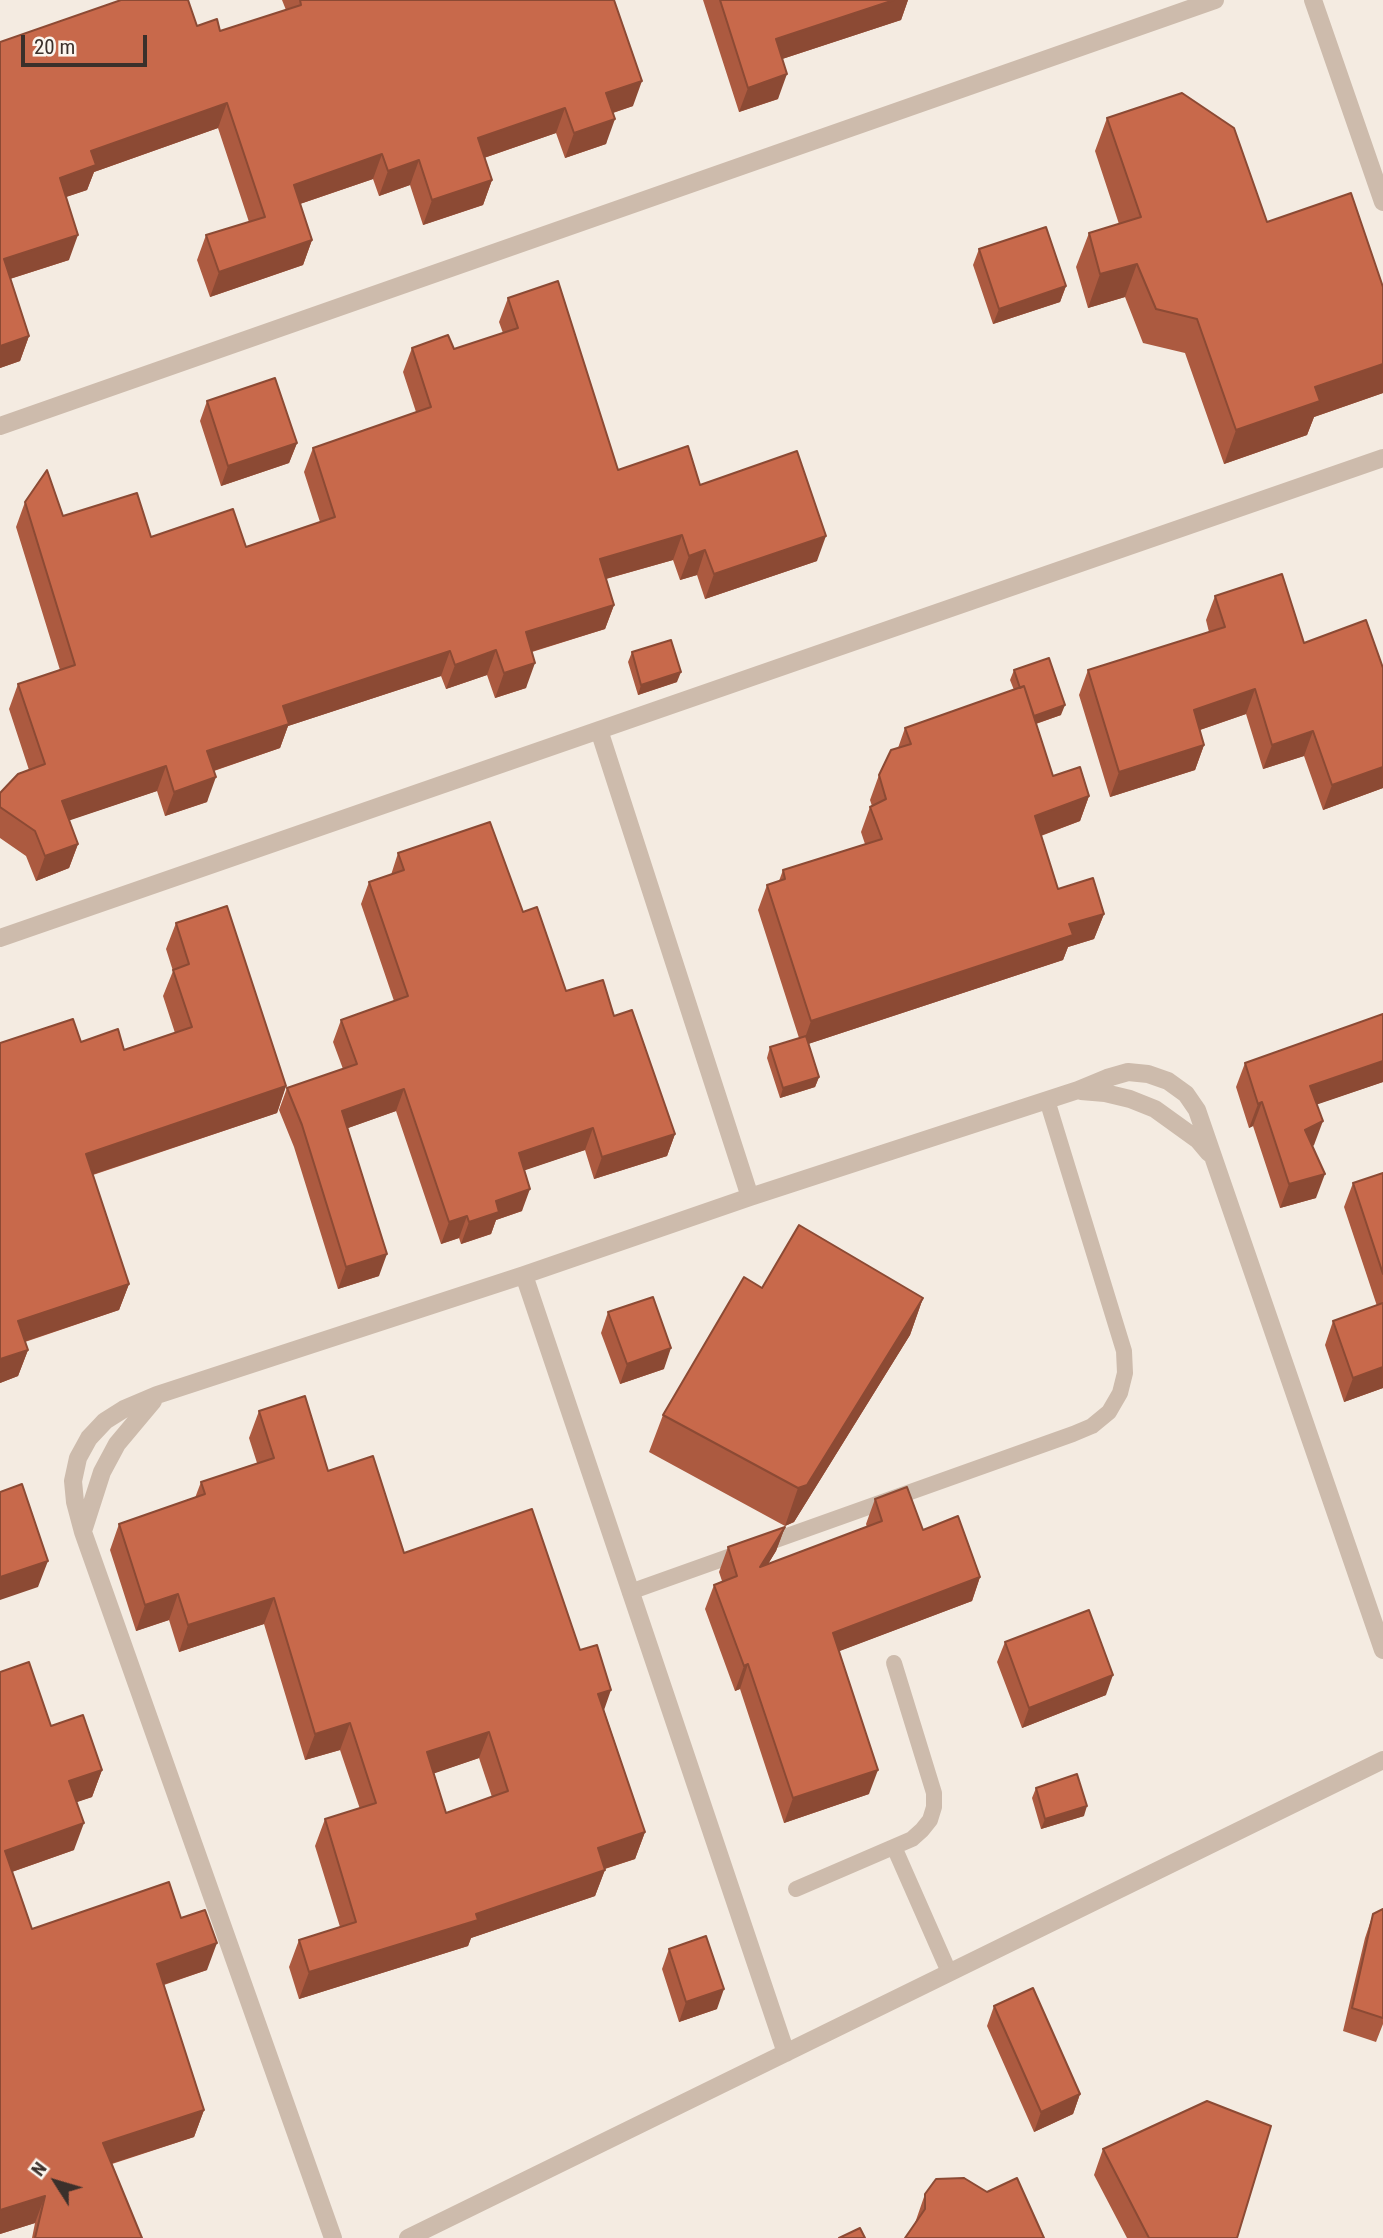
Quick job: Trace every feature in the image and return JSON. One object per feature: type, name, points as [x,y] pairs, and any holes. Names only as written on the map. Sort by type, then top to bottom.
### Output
[{"type":"street","points":[[0,426],[1215,0]]},
{"type":"street","points":[[1313,0],[1383,202]]},
{"type":"street","points":[[0,938],[1383,458]]},
{"type":"street","points":[[599,730],[750,1197]]},
{"type":"street","points":[[333,2238],[83,1532],[75,1502],[73,1480],[78,1458],[89,1438],[105,1421],[124,1409],[157,1395],[524,1275],[1107,1078],[1128,1072],[1149,1073],[1168,1081],[1185,1094],[1197,1110],[1383,1650]]},
{"type":"street","points":[[1077,1090],[1130,1099],[1155,1109],[1198,1140],[1215,1161]]},
{"type":"street","points":[[524,1275],[786,2053]]},
{"type":"street","points":[[83,1532],[90,1502],[117,1444],[157,1395]]},
{"type":"street","points":[[408,2238],[1383,1760]]},
{"type":"lane","points":[[630,1592],[1073,1434],[1092,1426],[1109,1412],[1120,1393],[1125,1373],[1124,1351],[1047,1100]]},
{"type":"lane","points":[[796,1889],[912,1839],[930,1819],[934,1793],[894,1663]]},
{"type":"lane","points":[[894,1847],[949,1972]]},
{"type":"building","points":[[121,0],[188,0],[197,26],[217,19],[220,31],[301,5],[300,0],[614,0],[642,81],[606,93],[615,119],[574,133],[565,108],[478,138],[492,180],[432,200],[419,160],[388,171],[382,154],[294,185],[312,240],[219,272],[206,235],[265,217],[227,103],[91,151],[96,165],[60,178],[78,235],[4,259],[29,336],[0,346],[0,42]]},
{"type":"building","points":[[720,0],[894,0],[776,39],[787,74],[748,88]]},
{"type":"building","points":[[1182,93],[1234,128],[1267,222],[1351,193],[1383,287],[1383,364],[1315,387],[1320,401],[1236,430],[1197,319],[1156,309],[1137,264],[1100,274],[1089,233],[1141,217],[1107,118]]},
{"type":"building","points":[[1046,227],[1066,286],[999,309],[979,249]]},
{"type":"building","points":[[558,281],[618,470],[688,446],[700,485],[797,451],[826,536],[714,574],[705,550],[689,556],[682,535],[600,559],[614,605],[526,632],[535,663],[504,673],[496,650],[455,665],[450,651],[283,706],[289,724],[207,751],[216,777],[174,792],[166,766],[62,801],[78,844],[45,856],[35,831],[0,807],[0,793],[18,774],[45,764],[18,684],[75,665],[25,502],[47,470],[63,516],[137,493],[151,537],[233,509],[246,547],[335,517],[313,448],[431,407],[412,348],[448,335],[454,349],[518,328],[508,298]]},
{"type":"building","points":[[275,378],[297,443],[228,466],[207,401]]},
{"type":"building","points":[[1282,574],[1304,643],[1366,620],[1383,668],[1383,767],[1332,785],[1313,731],[1272,745],[1255,689],[1194,710],[1204,745],[1119,772],[1088,670],[1225,627],[1215,596]]},
{"type":"building","points":[[671,640],[681,672],[641,685],[632,652]]},
{"type":"building","points":[[1049,658],[1065,705],[1034,716],[1024,686],[1020,688],[1014,670]]},
{"type":"building","points":[[1024,686],[1053,776],[1080,767],[1089,796],[1035,816],[1058,889],[1093,878],[1104,914],[1069,924],[1073,935],[811,1021],[767,885],[785,879],[783,870],[882,839],[870,807],[886,799],[879,775],[891,750],[911,744],[905,728]]},
{"type":"building","points":[[490,822],[523,912],[537,907],[566,991],[603,980],[614,1016],[632,1010],[675,1134],[602,1157],[593,1128],[519,1153],[530,1189],[496,1201],[499,1212],[469,1222],[467,1216],[449,1222],[404,1089],[342,1111],[387,1254],[346,1267],[302,1125],[287,1088],[357,1064],[341,1020],[408,996],[369,882],[404,870],[398,853]]},
{"type":"building","points":[[227,906],[286,1086],[86,1154],[129,1284],[18,1321],[28,1350],[0,1359],[0,1043],[73,1019],[81,1042],[118,1029],[124,1050],[192,1027],[173,970],[189,964],[176,923]]},
{"type":"building","points":[[1383,1014],[1383,1061],[1310,1086],[1323,1121],[1305,1130],[1325,1174],[1289,1184],[1262,1102],[1258,1104],[1245,1063]]},
{"type":"building","points":[[806,1036],[819,1077],[783,1088],[770,1047]]},
{"type":"building","points":[[1383,1173],[1383,1274],[1353,1183]]},
{"type":"building","points":[[799,1225],[923,1298],[807,1485],[798,1488],[663,1415],[744,1277],[762,1288]]},
{"type":"building","points":[[653,1297],[671,1348],[627,1364],[608,1312]]},
{"type":"building","points":[[1383,1303],[1383,1367],[1353,1378],[1333,1321]]},
{"type":"building","points":[[305,1396],[328,1471],[373,1456],[404,1553],[532,1509],[580,1650],[597,1645],[611,1690],[598,1694],[645,1832],[598,1848],[605,1870],[476,1914],[478,1920],[309,1972],[299,1940],[356,1922],[325,1819],[376,1803],[350,1723],[315,1734],[274,1598],[188,1625],[178,1594],[145,1605],[119,1524],[205,1494],[201,1482],[274,1458],[259,1411]],"holes":[[[489,1732],[508,1791],[446,1813],[427,1752]]]},
{"type":"building","points":[[22,1484],[48,1561],[0,1577],[0,1492]]},
{"type":"building","points":[[907,1487],[923,1530],[958,1516],[980,1577],[833,1633],[878,1770],[793,1798],[748,1664],[744,1666],[714,1585],[737,1576],[728,1547],[785,1527],[760,1567],[882,1521],[875,1499]]},
{"type":"building","points":[[1089,1610],[1113,1675],[1029,1708],[1005,1642]]},
{"type":"building","points":[[29,1662],[51,1726],[83,1715],[102,1770],[69,1781],[84,1823],[5,1851],[32,1929],[169,1882],[181,1918],[205,1910],[217,1943],[157,1964],[204,2110],[103,2143],[142,2238],[35,2238],[45,2196],[0,2210],[0,1672]]},
{"type":"building","points":[[1077,1774],[1087,1806],[1045,1819],[1036,1788]]},
{"type":"building","points":[[1383,1909],[1383,2018],[1352,2008],[1373,1914]]},
{"type":"building","points":[[706,1936],[724,1989],[686,2002],[669,1949]]},
{"type":"building","points":[[1033,1988],[1080,2094],[1041,2112],[994,2006]]},
{"type":"building","points":[[1207,2101],[1271,2126],[1237,2238],[1149,2238],[1103,2149]]},
{"type":"building","points":[[964,2178],[987,2192],[1017,2178],[1044,2238],[905,2238],[925,2209],[925,2194],[936,2179]]},
{"type":"building","points":[[860,2228],[865,2238],[839,2238]]}]
